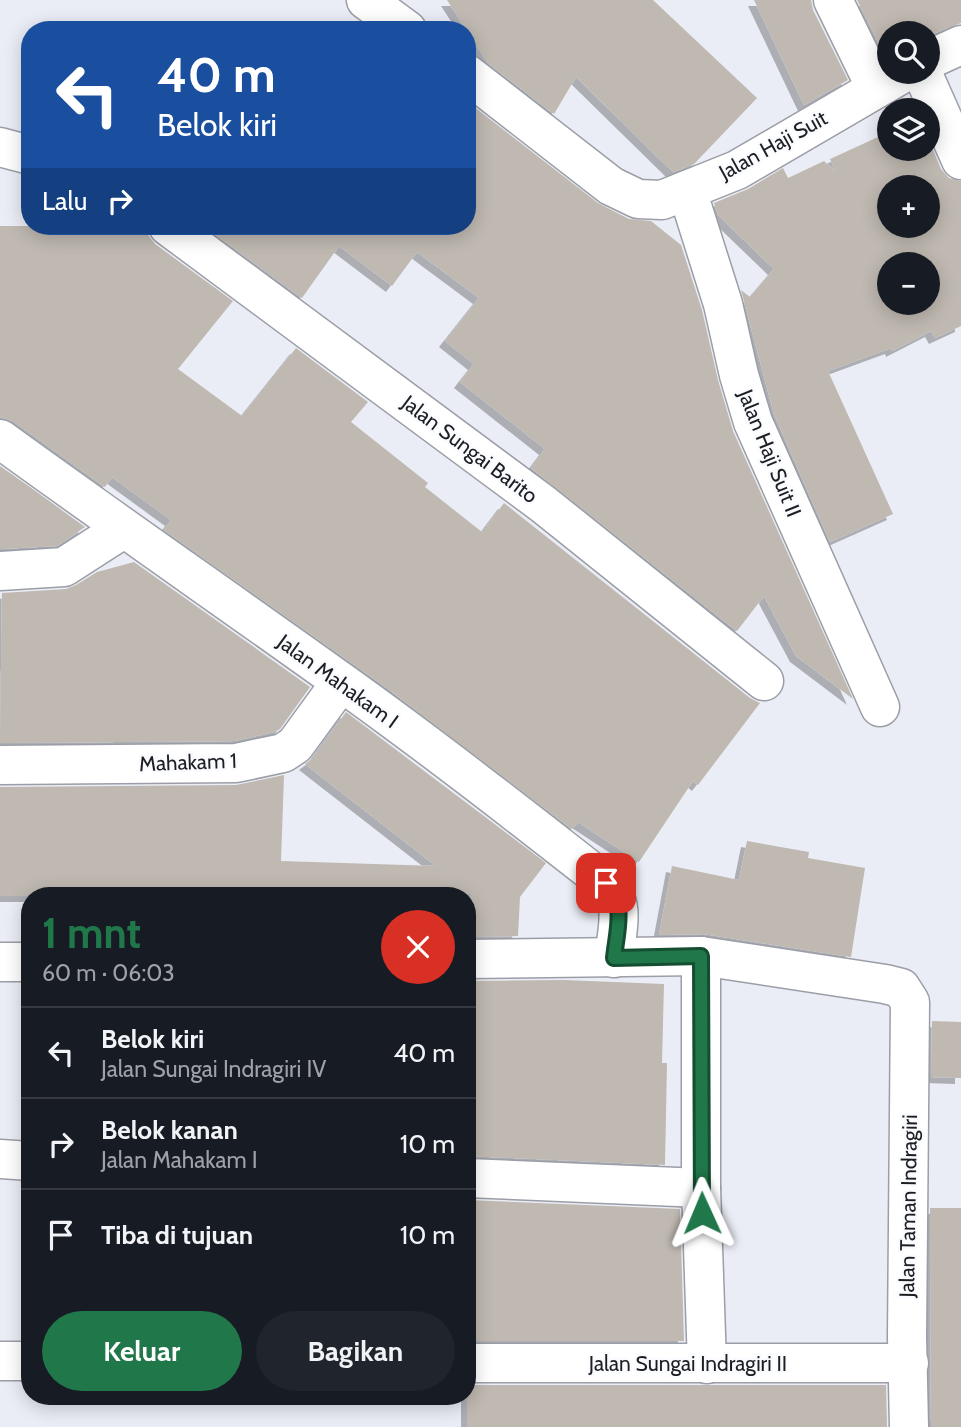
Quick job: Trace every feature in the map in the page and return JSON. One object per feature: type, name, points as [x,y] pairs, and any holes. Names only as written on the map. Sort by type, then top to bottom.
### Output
[{"type":"street","points":[[366,0],[395,21]]},
{"type":"street","points":[[832,0],[877,62]]},
{"type":"street","points":[[940,55],[961,46]]},
{"type":"street","name":"Jalan Haji Suit","points":[[476,81],[611,186],[638,199],[662,200],[737,170],[883,84]]},
{"type":"street","points":[[927,84],[961,160]]},
{"type":"street","points":[[0,147],[21,153]]},
{"type":"street","name":"Jalan Haji Suit II","points":[[687,190],[720,292],[753,422],[880,707]]},
{"type":"street","name":"Jalan Sungai Barito","points":[[182,235],[543,504],[764,681]]},
{"type":"street","name":"Jalan Mahakam I","points":[[0,439],[341,682],[606,883],[616,894],[619,909],[614,958]]},
{"type":"street","points":[[0,570],[64,567],[123,529]]},
{"type":"street","name":"Mahakam 1","points":[[0,765],[236,763],[283,753],[295,745],[341,682]]},
{"type":"street","points":[[476,959],[701,956],[701,1188],[707,1364]]},
{"type":"street","name":"Jalan Taman Indragiri","points":[[701,956],[885,984],[901,988],[910,1002],[909,1427]]},
{"type":"street","points":[[0,962],[21,962]]},
{"type":"street","points":[[0,1159],[21,1160]]},
{"type":"street","points":[[476,1178],[701,1188]]},
{"type":"street","points":[[0,1361],[21,1361]]},
{"type":"street","name":"Jalan Sungai Indragiri II","points":[[476,1363],[909,1363]]},
{"type":"building","points":[[447,0],[653,0],[757,98],[694,164],[673,172],[576,77],[554,114],[488,63],[476,45],[476,21],[461,21]]},
{"type":"building","points":[[754,0],[811,0],[813,10],[848,80],[804,105]]},
{"type":"building","points":[[857,0],[961,0],[961,23],[940,31],[940,21],[877,21],[877,40]]},
{"type":"building","points":[[476,108],[598,203],[629,219],[651,221],[681,245],[702,310],[733,431],[853,699],[796,656],[764,596],[737,631],[531,468],[545,449],[460,382],[474,364],[445,341],[479,298],[417,252],[392,286],[339,246],[302,298],[216,235],[476,235]]},
{"type":"building","points":[[877,137],[877,161],[938,161],[949,178],[961,181],[961,326],[935,338],[931,331],[892,351],[891,348],[828,371],[893,514],[830,542],[774,414],[741,290],[750,297],[774,269],[718,215],[714,203],[748,189],[783,168],[788,178],[824,161],[836,172],[830,159]]},
{"type":"building","points":[[0,226],[21,226],[21,235],[148,235],[155,244],[233,301],[178,369],[242,416],[296,348],[368,402],[351,422],[428,483],[425,487],[482,532],[504,503],[750,698],[760,703],[698,785],[693,781],[639,862],[578,822],[572,829],[387,688],[164,530],[171,520],[112,477],[105,487],[13,421],[0,417]]},
{"type":"building","points":[[0,466],[85,527],[57,546],[0,549]]},
{"type":"building","points":[[134,562],[310,687],[280,729],[234,741],[0,743],[2,593],[66,589],[97,572]]},
{"type":"building","points":[[346,712],[546,863],[520,897],[518,936],[476,937],[476,887],[21,887],[21,896],[0,896],[0,787],[236,785],[284,775],[281,861],[436,866],[305,764],[313,758]]},
{"type":"building","points":[[747,841],[809,852],[808,858],[865,868],[851,957],[704,934],[659,935],[672,866],[739,880]]},
{"type":"building","points":[[564,980],[664,984],[662,1063],[667,1063],[665,1165],[476,1156],[476,981]]},
{"type":"building","points":[[932,1021],[961,1022],[961,1078],[931,1077]]},
{"type":"building","points":[[476,1200],[680,1209],[684,1341],[476,1341]]},
{"type":"building","points":[[930,1208],[961,1208],[961,1427],[931,1427]]},
{"type":"building","points":[[476,1385],[886,1385],[887,1427],[467,1427],[467,1405],[476,1405]]},
{"type":"route","points":[[606,883],[616,894],[619,909],[614,958],[701,956],[702,1213]]}]
